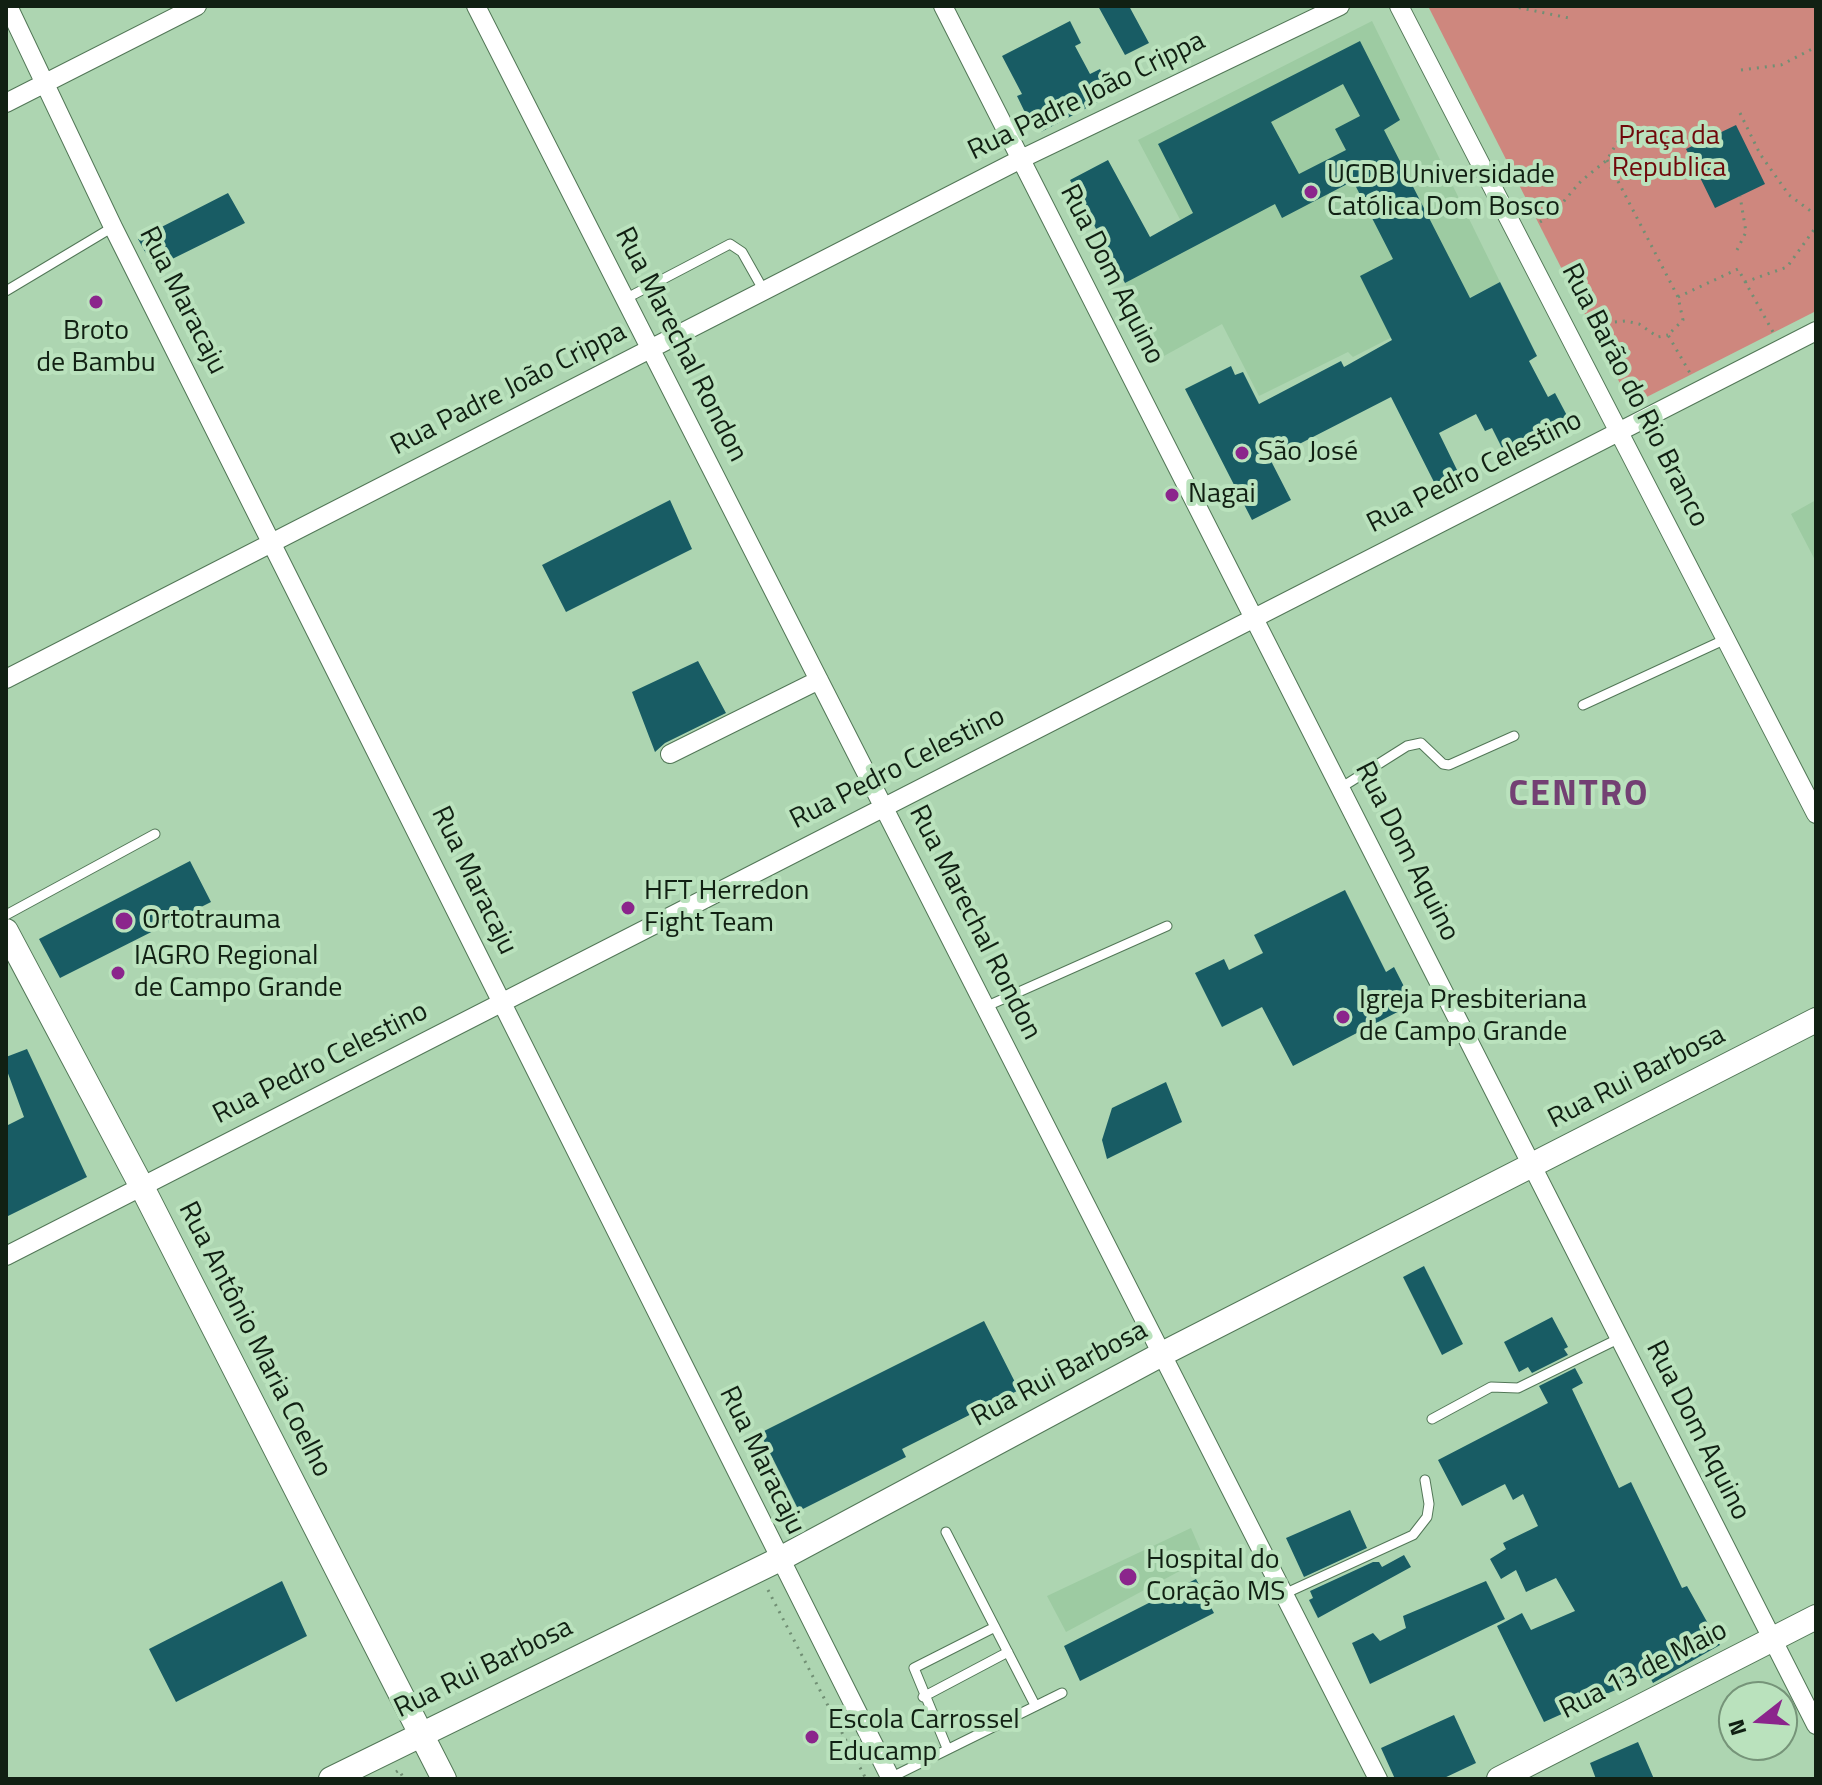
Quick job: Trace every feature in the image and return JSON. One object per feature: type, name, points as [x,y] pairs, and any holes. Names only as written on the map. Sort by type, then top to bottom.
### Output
[{"type":"street","name":"Rua Maracaju","points":[[8,6],[113,227],[274,542],[778,1560],[890,1778]]},
{"type":"street","points":[[6,103],[197,6]]},
{"type":"street","name":"Rua Marechal Rondon","points":[[476,6],[1378,1779]]},
{"type":"street","name":"Rua Dom Aquino","points":[[943,6],[1816,1725]]},
{"type":"street","name":"Rua Padre João Crippa","points":[[6,679],[1021,159],[1340,6]]},
{"type":"street","name":"Rua Barão do Rio Branco","points":[[1399,6],[1621,430],[1816,814]]},
{"type":"street","name":"Rua Pedro Celestino","points":[[6,1256],[1816,331]]},
{"type":"street","points":[[670,754],[819,680]]},
{"type":"street","name":"Rua Antônio Maria Coelho","points":[[6,931],[142,1187],[444,1779]]},
{"type":"street","name":"Rua Rui Barbosa","points":[[331,1779],[778,1560],[1162,1354],[1816,1020]]},
{"type":"street","name":"Rua 13 de Maio","points":[[1499,1779],[1816,1617]]},
{"type":"lane","points":[[6,291],[113,227]]},
{"type":"lane","points":[[625,299],[730,244],[742,252],[764,291]]},
{"type":"lane","points":[[1583,705],[1726,639]]},
{"type":"lane","points":[[1342,787],[1407,746],[1421,743],[1443,764],[1449,765],[1514,736]]},
{"type":"lane","points":[[6,915],[155,834]]},
{"type":"lane","points":[[985,1007],[1167,926]]},
{"type":"lane","points":[[1432,1419],[1491,1387],[1518,1388],[1618,1339]]},
{"type":"lane","points":[[1284,1594],[1413,1535],[1427,1517],[1429,1504],[1425,1480]]},
{"type":"lane","points":[[946,1532],[1035,1705]]},
{"type":"lane","points":[[947,1748],[923,1697],[914,1668],[995,1627]]},
{"type":"lane","points":[[923,1697],[1008,1652]]},
{"type":"lane","points":[[890,1778],[1062,1693]]},
{"type":"path","points":[[1511,6],[1569,18]]},
{"type":"path","points":[[1741,70],[1781,65],[1816,47]]},
{"type":"path","points":[[1740,113],[1760,154],[1789,195],[1816,215]]},
{"type":"path","points":[[1540,222],[1553,214],[1581,181],[1607,160],[1629,122]]},
{"type":"path","points":[[1591,324],[1626,321],[1639,324],[1658,337],[1668,335],[1683,320],[1678,297],[1607,160]]},
{"type":"path","points":[[1737,250],[1746,232],[1740,196]]},
{"type":"path","points":[[1745,282],[1787,267],[1816,227]]},
{"type":"path","points":[[1678,297],[1738,269],[1773,332]]},
{"type":"path","points":[[1668,335],[1690,373]]},
{"type":"path","points":[[764,1584],[866,1779]]},
{"type":"path","points":[[391,1775],[399,1770],[404,1779]]},
{"type":"shaded area","name":"UCDB Universidade Católica Dom Bosco","points":[[1372,21],[1500,282],[1353,357],[1348,352],[1259,396],[1222,324],[1164,356],[1125,283],[1193,244],[1138,140]]},
{"type":"shaded area","points":[[1816,500],[1816,562],[1791,514]]},
{"type":"shaded area","name":"Hospital do Coração MS","points":[[1191,1528],[1204,1558],[1066,1632],[1047,1596]]},
{"type":"green space","name":"Praça da Republica","points":[[1428,6],[1816,6],[1816,311],[1631,405]]},
{"type":"building","points":[[1098,6],[1129,6],[1149,43],[1125,55]]},
{"type":"building","points":[[1070,21],[1081,43],[1075,46],[1090,74],[1100,69],[1113,94],[1041,132],[1033,129],[1017,96],[1022,94],[1002,56]]},
{"type":"building","points":[[1360,41],[1400,120],[1384,130],[1470,298],[1500,282],[1537,356],[1529,361],[1548,397],[1555,393],[1572,425],[1520,452],[1515,443],[1503,450],[1492,428],[1485,431],[1476,414],[1439,433],[1458,472],[1435,484],[1391,397],[1270,459],[1291,500],[1252,520],[1185,389],[1231,366],[1235,375],[1243,372],[1259,404],[1341,361],[1344,367],[1392,340],[1360,276],[1393,259],[1353,181],[1282,218],[1275,204],[1125,283],[1070,180],[1108,160],[1150,237],[1193,213],[1158,144]],"holes":[[[1343,84],[1360,116],[1335,129],[1346,150],[1299,174],[1271,122]]]},
{"type":"building","points":[[1736,125],[1765,184],[1715,208],[1686,149]]},
{"type":"building","points":[[228,193],[245,223],[154,268],[138,239]]},
{"type":"building","points":[[670,500],[692,549],[566,612],[542,565]]},
{"type":"building","points":[[698,661],[726,713],[665,743],[655,752],[632,692]]},
{"type":"building","name":"Ortotrauma","points":[[190,861],[211,902],[60,978],[39,939]]},
{"type":"building","points":[[1345,890],[1386,972],[1394,967],[1413,1004],[1293,1066],[1262,1007],[1222,1027],[1195,973],[1224,959],[1229,970],[1263,953],[1254,935]]},
{"type":"building","points":[[27,1049],[87,1177],[6,1217],[6,1126],[24,1117],[6,1068],[6,1057]]},
{"type":"building","points":[[1166,1082],[1182,1122],[1107,1159],[1102,1140],[1112,1108]]},
{"type":"building","points":[[1424,1266],[1463,1344],[1442,1355],[1403,1277]]},
{"type":"building","points":[[1552,1317],[1568,1347],[1564,1349],[1568,1355],[1532,1373],[1528,1367],[1519,1372],[1504,1342]]},
{"type":"building","points":[[984,1321],[1019,1390],[902,1449],[906,1457],[799,1511],[760,1433]]},
{"type":"building","points":[[1575,1368],[1583,1383],[1572,1389],[1619,1488],[1631,1482],[1682,1588],[1687,1586],[1720,1645],[1653,1683],[1649,1675],[1544,1722],[1497,1626],[1522,1613],[1531,1630],[1575,1611],[1556,1578],[1526,1592],[1516,1570],[1501,1579],[1490,1559],[1506,1549],[1503,1543],[1538,1526],[1523,1494],[1513,1500],[1505,1484],[1462,1506],[1438,1460],[1548,1403],[1539,1386]]},
{"type":"building","points":[[1350,1510],[1367,1548],[1304,1577],[1286,1538]]},
{"type":"building","points":[[1404,1555],[1411,1567],[1318,1618],[1309,1600],[1313,1598],[1310,1591],[1373,1562],[1379,1562],[1382,1567]]},
{"type":"building","points":[[1196,1579],[1214,1613],[1080,1681],[1064,1646]]},
{"type":"building","points":[[282,1581],[307,1636],[176,1702],[149,1649]]},
{"type":"building","points":[[1486,1581],[1505,1619],[1370,1684],[1352,1643],[1373,1633],[1380,1641],[1406,1628],[1403,1616]]},
{"type":"building","points":[[1454,1715],[1476,1763],[1442,1779],[1395,1779],[1381,1748]]},
{"type":"building","points":[[1638,1742],[1654,1779],[1596,1779],[1590,1763]]},
{"type":"place","name":"UCDB Universidade Católica Dom Bosco","points":[[1311,192]]},
{"type":"place","name":"Broto de Bambu","points":[[96,302]]},
{"type":"place","name":"São José","points":[[1242,453]]},
{"type":"place","name":"Nagai","points":[[1172,495]]},
{"type":"place","name":"HFT Herredon Fight Team","points":[[628,908]]},
{"type":"place","name":"Ortotrauma","points":[[124,921]]},
{"type":"place","name":"IAGRO Regional de Campo Grande","points":[[118,973]]},
{"type":"place","name":"Igreja Presbiteriana de Campo Grande","points":[[1343,1017]]},
{"type":"place","name":"Hospital do Coração MS","points":[[1128,1577]]},
{"type":"place","name":"Escola Carrossel Educamp","points":[[812,1737]]},
{"type":"district","name":"CENTRO","points":[[1579,796]]}]
